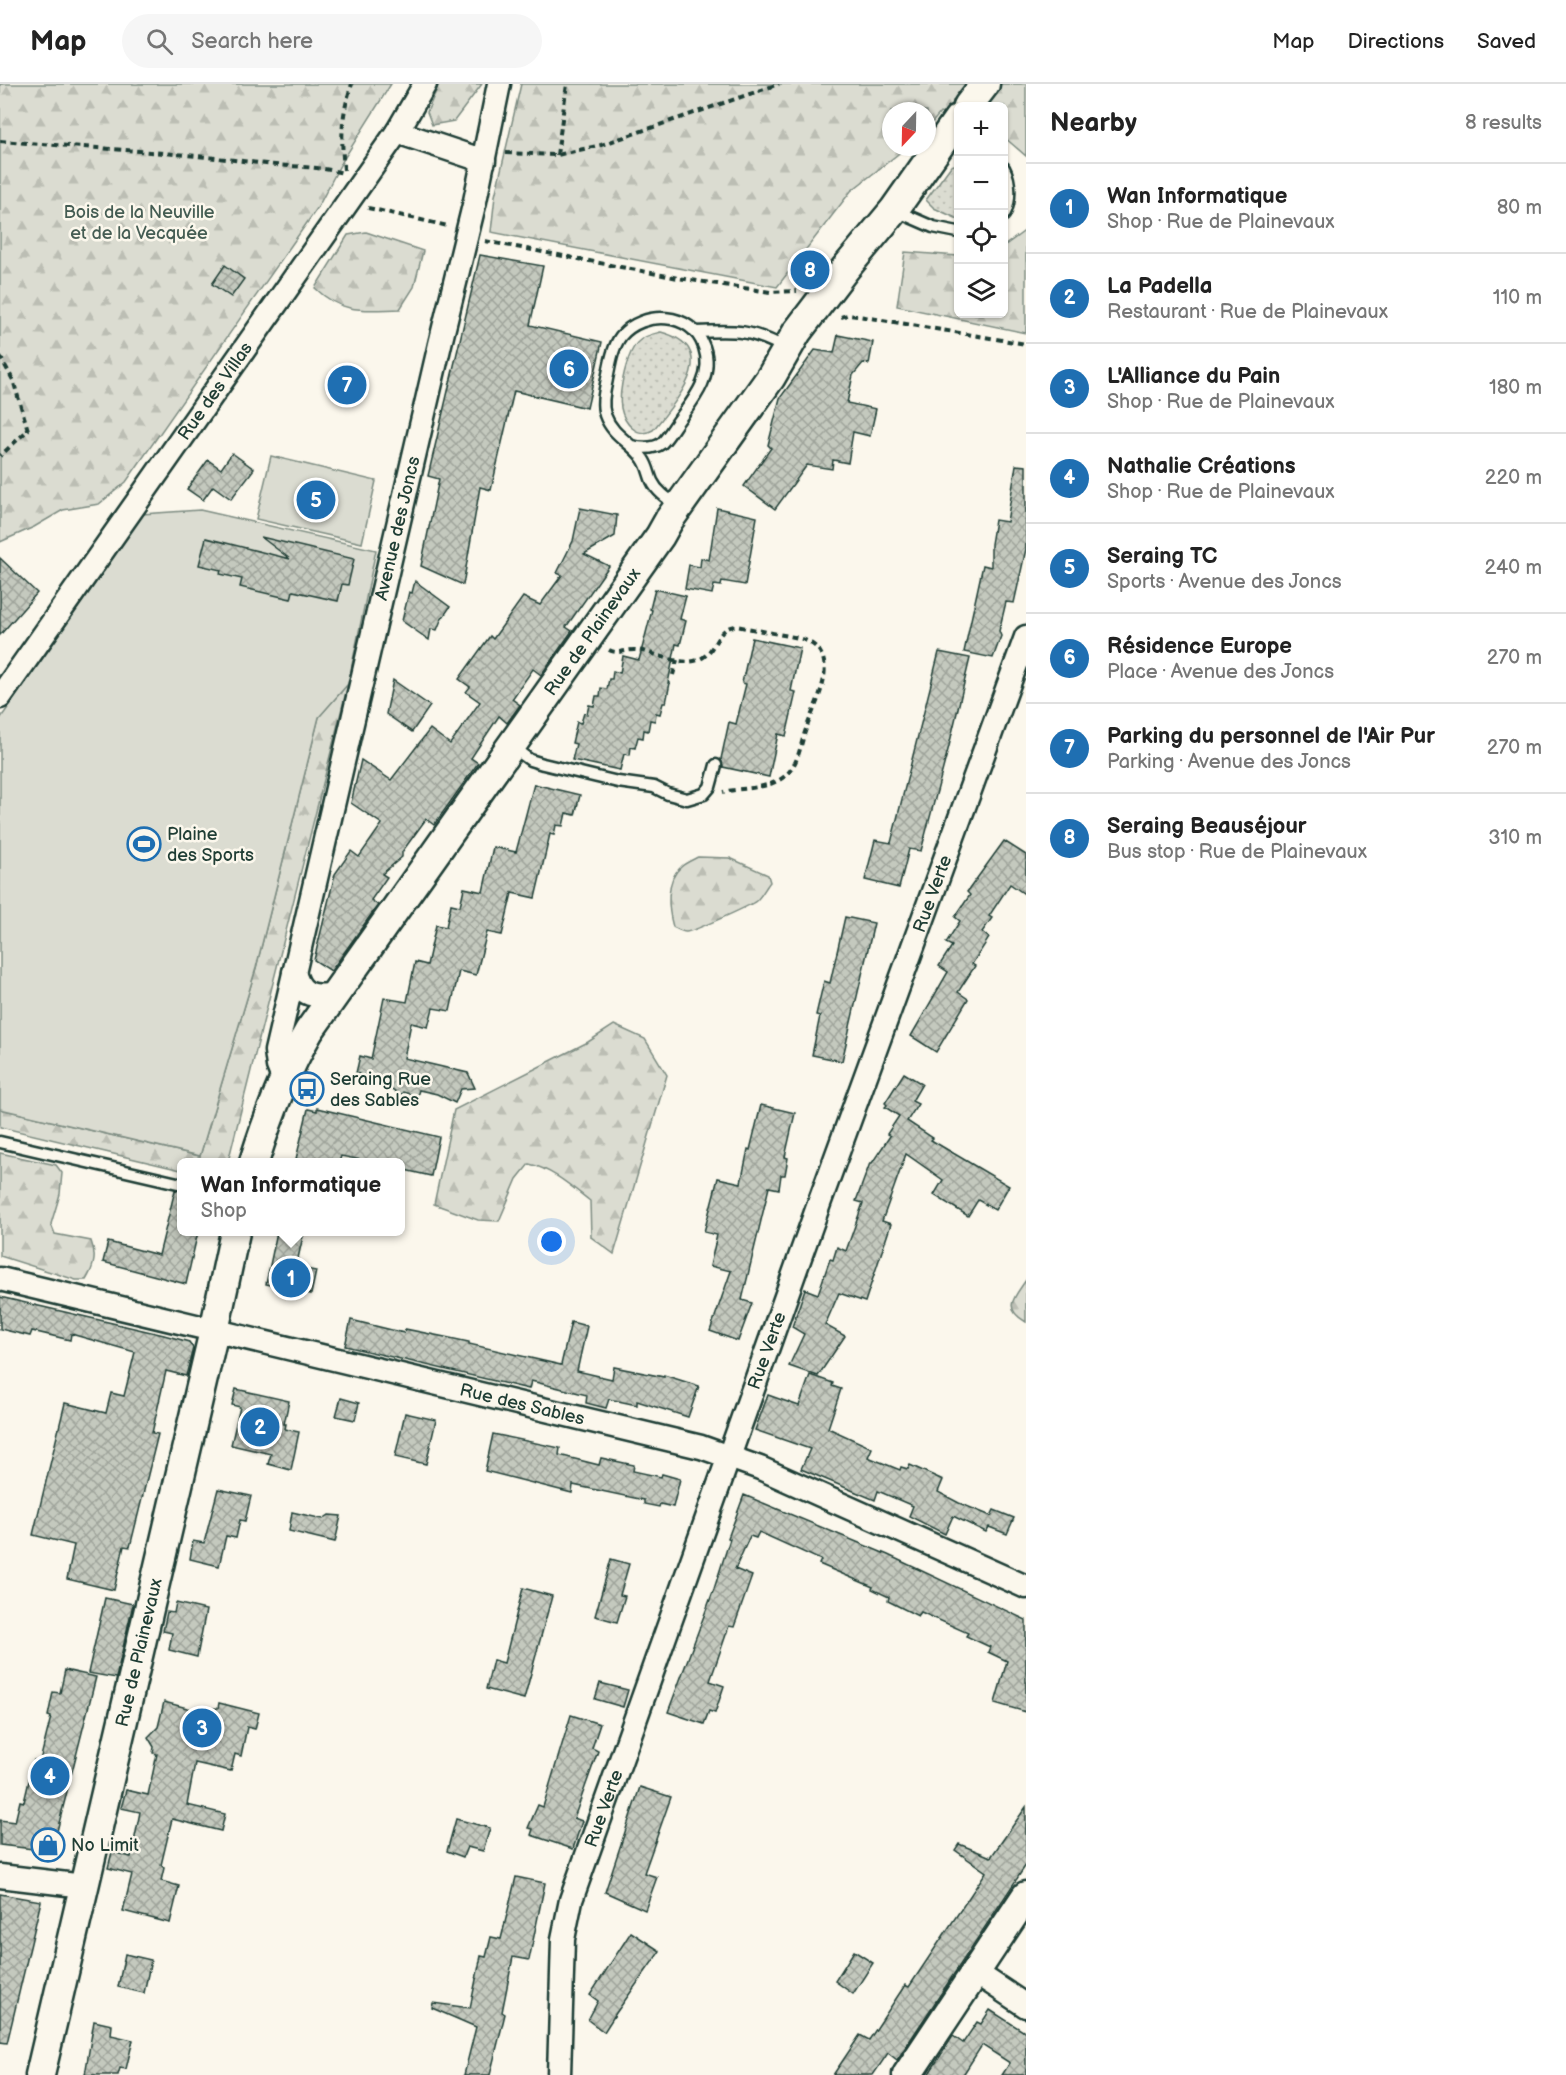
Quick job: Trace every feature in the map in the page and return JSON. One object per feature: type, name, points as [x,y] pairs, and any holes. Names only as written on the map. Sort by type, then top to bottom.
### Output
[{"type":"street","name":"Rue des Villas","points":[[0,697],[397,132],[425,84]]},
{"type":"street","name":"Avenue des Joncs","points":[[284,1081],[278,1066],[276,1051],[485,156],[499,84]]},
{"type":"street","points":[[971,102],[985,84]]},
{"type":"street","points":[[397,132],[485,156]]},
{"type":"street","name":"Rue de Plainevaux","points":[[255,1158],[284,1081],[300,1046],[333,995],[660,537],[678,507],[771,377],[797,332],[954,132]]},
{"type":"street","name":"Rue Verte","points":[[559,2075],[563,1939],[571,1900],[936,879],[1026,637]]},
{"type":"street","points":[[294,972],[297,984],[305,992],[315,997],[333,995]]},
{"type":"street","name":"Rue de Plainevaux","points":[[40,2075],[234,1236]]},
{"type":"street","name":"Rue des Sables","points":[[0,1279],[596,1421],[729,1456],[1026,1587]]},
{"type":"street","points":[[0,1876],[84,1886]]},
{"type":"street","points":[[907,2075],[1026,1896]]},
{"type":"street","points":[[975,1972],[1026,2006]]},
{"type":"lane","points":[[894,210],[933,227],[954,231]]},
{"type":"lane","points":[[631,446],[648,448],[662,443],[702,386],[707,360],[703,345],[694,332],[676,320],[653,318],[636,323],[621,337],[615,347],[605,390],[604,411],[618,436],[643,459],[658,490],[678,507]]},
{"type":"lane","points":[[694,332],[732,330],[745,332],[764,337],[788,349]]},
{"type":"lane","points":[[511,747],[530,760],[543,764],[618,782],[654,787],[687,799],[704,794],[710,787],[716,765]]},
{"type":"lane","points":[[0,1142],[177,1183]]},
{"type":"path","points":[[0,141],[213,157],[283,166],[325,168],[344,174],[340,135],[346,100],[352,84]]},
{"type":"path","points":[[557,155],[567,84]]},
{"type":"path","points":[[485,156],[557,155],[602,145],[779,84]]},
{"type":"path","points":[[360,206],[455,227]]},
{"type":"path","points":[[480,240],[678,278],[770,292],[797,291]]},
{"type":"path","points":[[837,318],[847,315],[858,316],[1026,344]]},
{"type":"path","points":[[0,356],[13,380],[28,430],[0,456]]},
{"type":"path","points":[[609,650],[615,653],[635,650],[677,660],[697,661],[704,658],[729,626],[809,641],[816,647],[823,661],[824,680],[797,758],[789,771],[773,784],[766,786],[742,787],[716,795],[704,794]]},
{"type":"path","points":[[674,675],[677,660]]},
{"type":"green space","name":"Bois de la Neuville et de la Vecquée","points":[[0,84],[391,84],[340,165],[318,207],[126,482],[99,504],[63,510],[34,527],[0,542]]},
{"type":"green space","points":[[439,84],[482,84],[454,121],[432,125],[427,112]]},
{"type":"green space","points":[[521,84],[1026,84],[1026,156],[1008,140],[1008,102],[954,102],[954,117],[940,113],[936,118],[936,102],[882,102],[882,156],[896,156],[851,191],[777,287],[491,232],[495,196]]},
{"type":"green space","points":[[954,165],[954,217],[934,208],[926,200],[951,166]]},
{"type":"green space","points":[[1026,230],[1026,333],[954,318],[1008,318],[1008,243]]},
{"type":"green space","points":[[366,232],[423,251],[414,287],[400,309],[365,310],[345,307],[325,297],[315,288],[348,235]]},
{"type":"green space","points":[[905,252],[954,256],[954,318],[897,306]]},
{"type":"green space","points":[[661,332],[680,340],[690,350],[692,363],[689,377],[673,405],[653,430],[637,431],[628,424],[621,408],[622,382],[627,362],[635,346],[644,337]]},
{"type":"green space","points":[[271,456],[376,481],[362,543],[256,519]]},
{"type":"green space","name":"Plaine des Sports","points":[[200,510],[376,550],[348,684],[319,717],[256,968],[200,1156],[0,1109],[0,719],[142,514]]},
{"type":"green space","points":[[348,684],[229,1158],[177,1158],[177,1169],[0,1127],[0,1109],[200,1156],[256,968],[319,717]]},
{"type":"green space","points":[[698,857],[730,858],[768,875],[770,882],[752,904],[699,928],[686,932],[681,931],[673,927],[669,904],[670,887],[672,879],[681,867]]},
{"type":"green space","points":[[614,1025],[645,1039],[667,1075],[614,1254],[591,1237],[590,1201],[554,1174],[537,1166],[529,1164],[517,1179],[499,1221],[478,1220],[434,1204],[454,1110],[588,1042]]},
{"type":"green space","points":[[0,1153],[56,1165],[62,1173],[60,1194],[51,1224],[55,1234],[91,1241],[94,1261],[86,1280],[76,1280],[0,1256]]},
{"type":"green space","points":[[1026,1280],[1026,1322],[1014,1312],[1012,1302]]},
{"type":"building","points":[[480,255],[543,266],[530,325],[602,342],[587,408],[514,391],[491,490],[480,487],[463,585],[421,566],[439,479],[428,476]]},
{"type":"building","points":[[225,265],[244,279],[231,297],[212,284]]},
{"type":"building","points":[[838,335],[873,342],[869,364],[863,363],[853,375],[847,403],[876,409],[870,436],[853,432],[848,463],[833,460],[832,469],[807,465],[775,509],[744,486],[771,448],[768,445],[780,398],[815,350],[834,353]]},
{"type":"building","points":[[232,453],[254,469],[231,499],[213,486],[203,500],[187,489],[208,460],[221,469]]},
{"type":"building","points":[[1016,465],[1026,466],[1026,549],[1014,603],[1006,602],[999,631],[1001,636],[993,658],[964,652],[983,565],[991,567],[991,544],[995,520],[1007,522]]},
{"type":"building","points":[[580,508],[617,515],[615,536],[584,554],[609,566],[566,627],[572,631],[541,675],[533,669],[512,699],[520,705],[507,723],[499,716],[471,758],[478,763],[434,825],[426,819],[402,852],[402,857],[382,874],[387,877],[371,900],[378,905],[331,971],[314,960],[335,874],[351,851],[359,857],[382,824],[351,803],[361,760],[391,780],[430,729],[450,744],[480,702],[466,692],[470,687],[459,679],[490,636],[493,639],[523,597],[540,605],[562,575],[557,573],[573,541]]},
{"type":"building","points":[[717,508],[757,517],[745,585],[722,581],[721,586],[714,585],[712,594],[685,589],[689,565],[700,567],[701,558],[709,560]]},
{"type":"building","points":[[261,537],[354,559],[348,585],[342,584],[338,601],[293,591],[291,599],[240,587],[242,579],[220,574],[221,570],[199,565],[206,538],[290,559]]},
{"type":"building","points":[[0,558],[37,593],[0,635]]},
{"type":"building","points":[[415,581],[450,607],[437,630],[431,629],[429,640],[402,621],[409,592],[412,593]]},
{"type":"building","points":[[655,589],[686,596],[680,619],[686,621],[680,645],[676,644],[666,703],[663,703],[660,714],[656,713],[655,721],[650,720],[648,731],[644,730],[643,738],[638,737],[635,748],[631,747],[630,755],[624,754],[620,770],[572,760],[576,744],[572,743],[577,722],[581,723],[584,713],[587,714],[589,705],[594,706],[596,696],[600,696],[601,688],[607,689],[613,671],[620,673],[623,656],[639,660]]},
{"type":"building","points":[[752,638],[800,648],[791,691],[796,692],[786,736],[778,734],[769,777],[723,767],[721,759],[729,722],[736,724],[746,684],[742,683]]},
{"type":"building","points":[[939,652],[970,658],[921,851],[909,849],[899,888],[865,880],[875,840],[891,843]]},
{"type":"building","points":[[393,680],[430,706],[412,732],[386,714]]},
{"type":"building","points":[[534,784],[580,795],[575,815],[566,813],[563,826],[556,825],[554,835],[550,834],[535,898],[512,893],[502,935],[487,932],[476,975],[459,971],[450,1011],[433,1008],[428,1027],[411,1023],[404,1058],[468,1073],[475,1088],[461,1089],[455,1103],[437,1094],[419,1090],[417,1096],[403,1092],[400,1095],[381,1081],[356,1073],[360,1056],[371,1059],[384,998],[407,1002],[415,962],[427,965],[436,925],[446,927],[451,904],[460,906],[464,888],[483,892],[493,847],[516,852]]},
{"type":"building","points":[[1004,841],[1026,855],[1026,895],[1010,884],[989,916],[992,918],[982,932],[989,938],[958,992],[968,999],[936,1052],[911,1036],[948,972],[939,966],[952,946],[946,943],[960,921],[955,917],[970,895],[967,892]]},
{"type":"building","points":[[845,917],[874,923],[842,1061],[812,1055],[820,1016],[816,1015],[824,981],[830,983]]},
{"type":"building","points":[[904,1073],[922,1084],[912,1101],[918,1104],[907,1121],[933,1138],[931,1140],[1009,1186],[995,1210],[978,1200],[968,1216],[934,1195],[943,1180],[906,1154],[882,1221],[891,1224],[865,1302],[839,1293],[825,1325],[845,1336],[818,1376],[789,1366],[804,1334],[792,1327],[805,1289],[818,1294],[830,1259],[833,1260],[837,1247],[846,1251],[863,1203],[856,1201],[870,1163],[890,1136],[887,1134],[899,1116],[885,1107],[887,1105],[885,1103]]},
{"type":"building","points":[[761,1105],[795,1113],[785,1157],[788,1158],[785,1175],[781,1175],[779,1189],[769,1187],[742,1300],[752,1303],[738,1341],[710,1331],[731,1271],[710,1266],[717,1235],[704,1232],[718,1178],[741,1183]]},
{"type":"building","points":[[317,1108],[439,1137],[431,1176],[405,1170],[405,1158],[341,1156],[340,1158],[296,1158],[308,1109],[317,1111]]},
{"type":"building","points":[[175,1190],[177,1190],[177,1236],[197,1236],[186,1284],[103,1262],[108,1242],[159,1255]]},
{"type":"building","points":[[276,1236],[303,1236],[296,1267],[316,1271],[311,1294],[266,1284]]},
{"type":"building","points":[[0,1297],[164,1335],[189,1342],[193,1348],[186,1376],[166,1371],[152,1433],[158,1434],[130,1547],[124,1546],[114,1590],[67,1579],[74,1545],[33,1535],[65,1403],[106,1413],[111,1393],[124,1396],[135,1352],[71,1334],[70,1340],[32,1331],[30,1336],[0,1329]]},
{"type":"building","points":[[351,1320],[404,1333],[405,1329],[469,1342],[469,1344],[561,1365],[571,1322],[587,1326],[577,1371],[612,1379],[614,1367],[664,1377],[664,1375],[699,1386],[688,1417],[637,1401],[637,1405],[609,1399],[606,1408],[586,1403],[587,1395],[531,1381],[529,1389],[345,1346]]},
{"type":"building","points":[[810,1375],[833,1383],[832,1386],[841,1389],[828,1428],[872,1448],[868,1457],[900,1470],[901,1467],[908,1469],[910,1465],[943,1480],[938,1492],[959,1503],[991,1516],[994,1510],[1014,1518],[1007,1534],[989,1527],[986,1532],[953,1516],[945,1534],[909,1516],[913,1506],[878,1491],[875,1500],[801,1469],[810,1449],[755,1430],[768,1395],[799,1406]]},
{"type":"building","points":[[236,1389],[289,1401],[285,1429],[299,1432],[291,1470],[268,1464],[271,1454],[231,1445],[240,1407],[232,1405]]},
{"type":"building","points":[[341,1398],[359,1403],[355,1420],[336,1416]]},
{"type":"building","points":[[405,1413],[436,1420],[426,1464],[395,1457]]},
{"type":"building","points":[[493,1434],[560,1448],[559,1455],[599,1465],[601,1458],[634,1465],[633,1471],[661,1477],[662,1474],[680,1479],[673,1507],[644,1504],[644,1500],[573,1485],[572,1493],[485,1471]]},
{"type":"building","points":[[218,1489],[251,1496],[245,1521],[240,1520],[236,1538],[226,1536],[219,1566],[190,1559],[193,1541],[204,1543]]},
{"type":"building","points":[[744,1495],[888,1555],[1026,1620],[1026,1712],[995,1703],[1007,1661],[988,1652],[990,1647],[966,1636],[968,1633],[921,1612],[918,1616],[888,1601],[889,1597],[872,1589],[873,1587],[819,1564],[821,1560],[759,1532],[756,1538],[750,1536],[735,1569],[752,1576],[734,1627],[729,1626],[710,1681],[724,1686],[715,1713],[709,1711],[704,1724],[668,1712],[714,1589],[730,1539],[728,1538]]},
{"type":"building","points":[[292,1512],[323,1519],[329,1515],[341,1516],[335,1542],[289,1531]]},
{"type":"building","points":[[611,1559],[629,1564],[620,1595],[625,1596],[617,1622],[595,1616]]},
{"type":"building","points":[[523,1588],[552,1596],[524,1699],[486,1689],[493,1660],[504,1663]]},
{"type":"building","points":[[105,1598],[133,1604],[116,1678],[88,1673]]},
{"type":"building","points":[[176,1603],[206,1610],[197,1657],[169,1650],[172,1633],[163,1631],[167,1612],[174,1613]]},
{"type":"building","points":[[65,1670],[96,1677],[54,1843],[50,1851],[0,1845],[0,1820],[15,1822],[20,1801],[24,1802],[34,1760],[40,1761],[51,1717],[48,1716],[53,1692],[60,1693]]},
{"type":"building","points":[[600,1683],[628,1690],[623,1707],[595,1699]]},
{"type":"building","points":[[164,1702],[195,1710],[218,1708],[219,1703],[259,1713],[255,1729],[247,1727],[241,1756],[235,1754],[231,1771],[195,1763],[187,1805],[225,1814],[221,1831],[172,1819],[161,1865],[164,1868],[161,1881],[179,1886],[170,1923],[123,1911],[132,1874],[108,1868],[112,1852],[131,1857],[140,1812],[121,1808],[126,1790],[148,1795],[157,1754],[153,1753],[154,1747],[148,1737],[158,1727]]},
{"type":"building","points":[[571,1715],[600,1724],[592,1748],[598,1751],[574,1818],[582,1821],[573,1849],[531,1835],[533,1829],[528,1828],[538,1805],[543,1807]]},
{"type":"building","points":[[640,1787],[671,1797],[644,1873],[657,1877],[645,1910],[605,1892]]},
{"type":"building","points":[[1026,1807],[1026,1865],[897,2060],[888,2053],[873,2075],[833,2075],[860,2035],[869,2040],[905,1985],[909,1987],[986,1872],[955,1850],[959,1844],[991,1857]]},
{"type":"building","points":[[456,1819],[490,1828],[483,1851],[467,1847],[463,1857],[447,1851]]},
{"type":"building","points":[[516,1877],[545,1883],[529,1960],[513,1957],[502,2012],[505,2014],[490,2075],[464,2075],[476,2027],[432,2008],[433,2003],[470,2008],[481,1956],[486,1957],[491,1937],[501,1939]]},
{"type":"building","points":[[0,1894],[41,1901],[7,2043],[0,2042]]},
{"type":"building","points":[[631,1932],[660,1951],[604,2032],[588,2020],[598,2001],[590,1995]]},
{"type":"building","points":[[854,1951],[873,1963],[853,1994],[835,1981]]},
{"type":"building","points":[[125,1954],[151,1960],[144,1993],[118,1987]]},
{"type":"building","points":[[990,2010],[1026,2033],[1026,2075],[1002,2075],[1010,2063],[982,2045],[963,2075],[928,2075],[953,2036],[963,2043],[977,2022],[981,2024]]},
{"type":"building","points":[[94,2021],[112,2025],[111,2035],[133,2040],[126,2069],[120,2068],[118,2075],[85,2075]]},
{"type":"place","name":"Seraing Beauséjour","points":[[810,270]]},
{"type":"place","name":"Résidence Europe","points":[[569,369]]},
{"type":"place","name":"Parking du personnel de l'Air Pur","points":[[347,385]]},
{"type":"place","name":"Seraing TC","points":[[316,500]]},
{"type":"place","name":"Plaine des Sports","points":[[144,844]]},
{"type":"place","name":"Seraing Rue des Sables","points":[[307,1089]]},
{"type":"place","name":"Wan Informatique","points":[[291,1278]]},
{"type":"place","name":"La Padella","points":[[260,1427]]},
{"type":"place","name":"L'Alliance du Pain","points":[[202,1728]]},
{"type":"place","name":"Nathalie Créations","points":[[50,1776]]},
{"type":"place","name":"No Limit","points":[[48,1845]]}]
